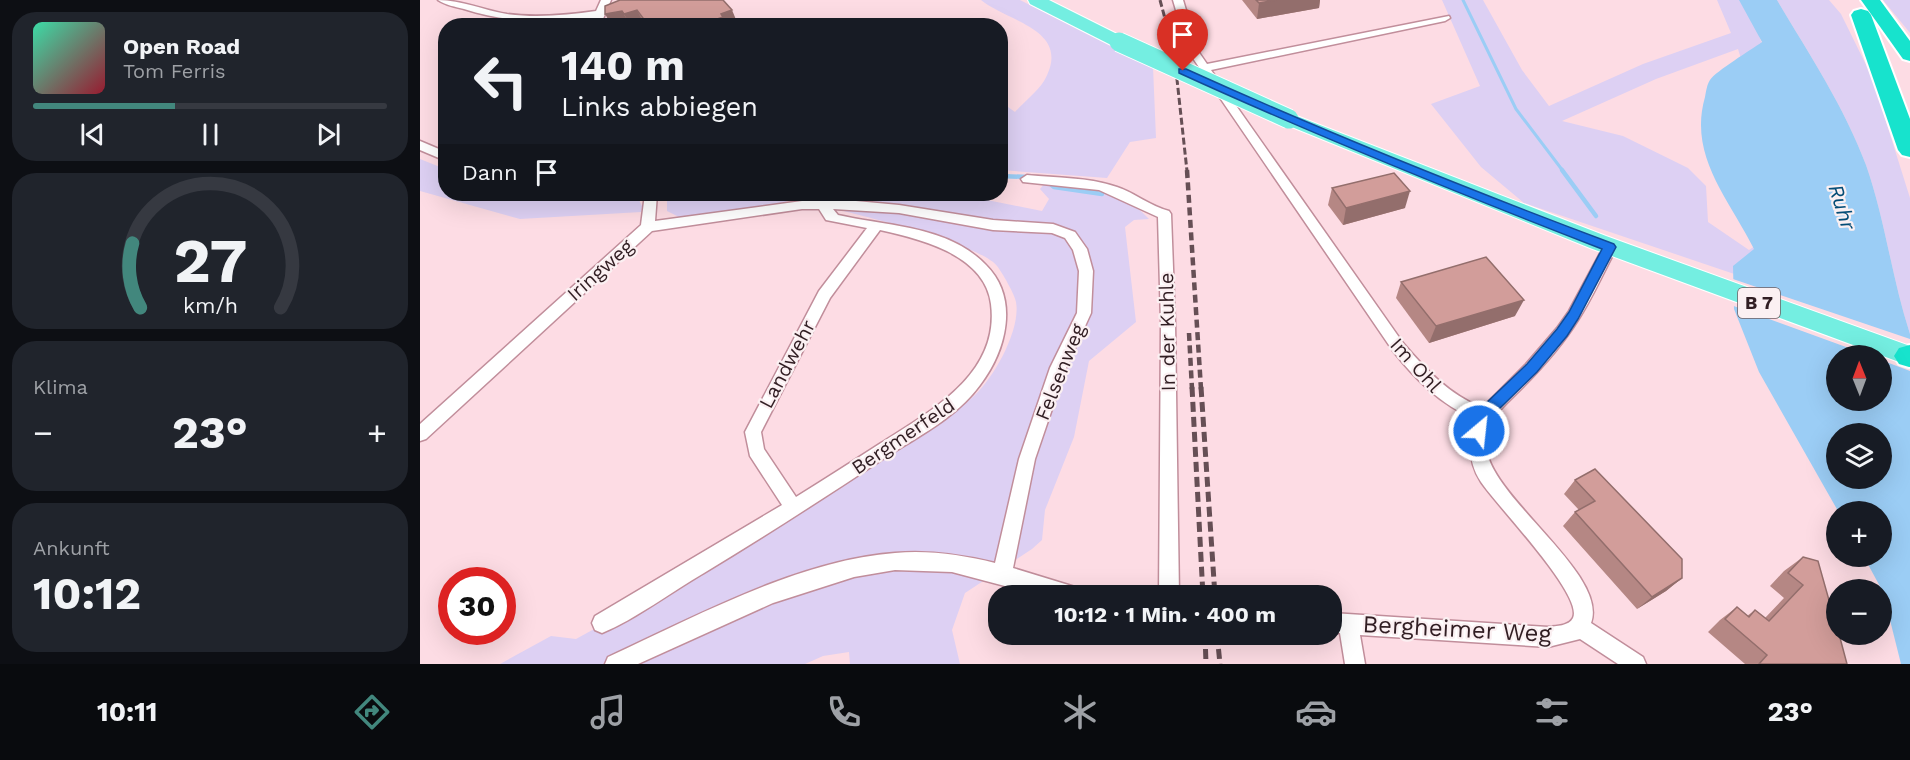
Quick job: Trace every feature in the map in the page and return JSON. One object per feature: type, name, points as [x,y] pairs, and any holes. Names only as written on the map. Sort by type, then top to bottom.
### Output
[{"type":"highway","points":[[1860,5],[1910,55]]},
{"type":"highway","points":[[1860,5],[1910,94]]},
{"type":"highway","points":[[1860,5],[1910,150]]},
{"type":"main road","name":"B 7","points":[[1036,0],[1119,42],[1289,119],[1454,188],[1910,356]]},
{"type":"street","points":[[443,0],[481,12],[516,18],[598,14]]},
{"type":"street","points":[[597,18],[606,0]]},
{"type":"street","name":"Im Ohl","points":[[1178,0],[1193,51],[1398,347],[1436,390],[1465,409],[1484,416]]},
{"type":"street","points":[[1204,68],[1445,18]]},
{"type":"street","points":[[420,145],[438,153]]},
{"type":"street","name":"In der Kuhle","points":[[1027,179],[1109,188],[1127,195],[1142,207],[1164,214],[1168,322],[1169,585]]},
{"type":"street","points":[[648,227],[650,201]]},
{"type":"street","name":"Iringweg","points":[[420,434],[648,227],[802,205],[825,204]]},
{"type":"street","name":"Bergmerfeld","points":[[602,623],[794,509],[955,403],[985,367],[998,335],[998,301],[993,284],[974,261],[961,253],[921,238],[877,225],[831,217],[826,211],[825,204]]},
{"type":"street","name":"Felsenweg","points":[[825,204],[899,209],[993,225],[1053,229],[1070,235],[1080,249],[1086,272],[1084,313],[1058,368],[1027,459],[1002,575]]},
{"type":"street","name":"Landwehr","points":[[794,509],[756,451],[753,442],[756,423],[824,295],[877,225]]},
{"type":"street","points":[[1610,247],[1574,315],[1532,368],[1484,416],[1477,441],[1483,468],[1580,595],[1584,609],[1583,619],[1579,626],[1636,664]]},
{"type":"street","points":[[615,664],[804,582],[858,568],[900,562],[931,561],[964,565],[1037,585]]},
{"type":"street","name":"Bergheimer Weg","points":[[1342,623],[1548,637],[1573,632],[1579,626]]},
{"type":"street","points":[[1342,628],[1355,664]]},
{"type":"shaded area","points":[[981,0],[1020,0],[1153,67],[1156,138],[1130,142],[1107,178],[1008,171],[1008,107],[1015,112],[1044,81],[1051,64],[1050,50],[1044,39],[1034,30]]},
{"type":"shaded area","points":[[1442,0],[1483,0],[1522,70],[1549,106],[1643,64],[1731,33],[1717,0],[1742,0],[1755,24],[1785,111],[1844,311],[1524,203],[1481,167],[1431,104],[1480,86]],"holes":[[[1738,49],[1755,104],[1771,235],[1749,250],[1708,222],[1706,186],[1688,168],[1623,136],[1562,121],[1656,79]]]},
{"type":"shaded area","points":[[1777,0],[1829,0],[1841,14],[1872,77],[1910,198],[1910,334],[1866,165],[1837,101]]},
{"type":"shaded area","points":[[1883,0],[1910,0],[1910,33]]},
{"type":"shaded area","points":[[420,159],[438,166],[438,196],[420,191]]},
{"type":"shaded area","points":[[1045,183],[1102,190],[1126,200],[1149,219],[1134,220],[1125,227],[1136,322],[1089,361],[1074,437],[1045,510],[1042,540],[965,593],[952,630],[960,664],[850,664],[849,652],[823,656],[805,664],[500,664],[551,636],[576,639],[762,535],[938,425],[975,395],[991,376],[1005,352],[1015,325],[1016,313],[1013,294],[997,266],[969,249],[947,241],[835,209],[835,201],[992,201],[1042,211],[1049,199],[1040,189]]},
{"type":"shaded area","points":[[456,201],[640,201],[642,206],[641,212],[520,219]]},
{"type":"shaded area","points":[[667,201],[787,201],[783,204],[681,218],[667,211]]},
{"type":"water","name":"Ruhr","points":[[1739,0],[1777,0],[1847,122],[1873,186],[1910,334],[1910,664],[1901,664],[1892,628],[1892,579],[1876,579],[1869,567],[1892,567],[1892,501],[1832,501],[1759,372],[1734,309],[1733,266],[1754,249],[1706,158],[1701,118],[1710,80],[1726,66],[1762,42]]},
{"type":"pier","points":[[1730,278],[1910,339],[1910,371],[1892,364],[1892,345],[1841,345],[1731,305]]},
{"type":"building","points":[[620,0],[723,0],[732,10],[721,14],[723,17],[720,18],[643,18],[637,10],[624,14],[622,11],[605,14],[605,6]]},
{"type":"building","points":[[1256,0],[1276,0],[1259,3]]},
{"type":"building","points":[[1394,173],[1410,191],[1346,208],[1332,188]]},
{"type":"building","points":[[1486,257],[1524,300],[1436,326],[1401,282]]},
{"type":"building","points":[[1595,469],[1682,559],[1682,578],[1652,597],[1575,512],[1595,501],[1575,480]]},
{"type":"building","points":[[1803,557],[1818,561],[1826,589],[1826,645],[1842,645],[1847,664],[1759,664],[1767,655],[1725,619],[1737,607],[1749,617],[1755,610],[1769,621],[1803,585],[1788,573]]},
{"type":"waterway","points":[[1463,0],[1516,109],[1563,171]]},
{"type":"waterway","points":[[1562,170],[1596,216]]},
{"type":"waterway","points":[[1008,176],[1028,177]]},
{"type":"waterway","points":[[1047,181],[1054,187],[1102,194]]},
{"type":"railway","points":[[1160,0],[1174,52],[1187,171]]},
{"type":"railway","points":[[1187,170],[1201,389]]},
{"type":"railway","points":[[1189,333],[1192,389]]},
{"type":"railway","points":[[1192,387],[1202,585]]},
{"type":"railway","points":[[1201,387],[1214,585]]},
{"type":"railway","points":[[1205,645],[1206,664]]},
{"type":"railway","points":[[1218,645],[1220,664]]},
{"type":"route","points":[[1183,71],[1289,119],[1454,188],[1610,247],[1574,315],[1562,332],[1532,368],[1487,411],[1479,431]]}]
